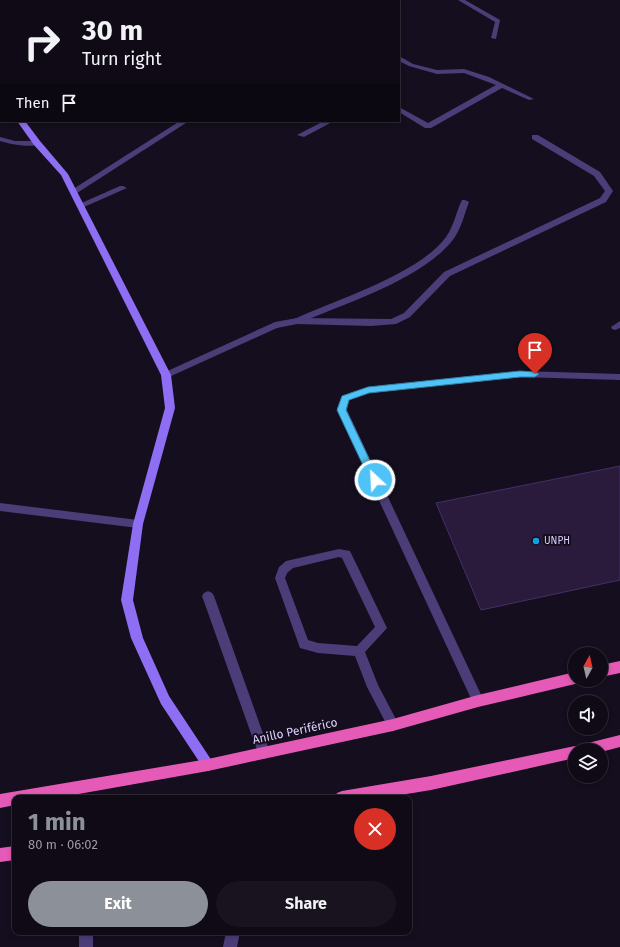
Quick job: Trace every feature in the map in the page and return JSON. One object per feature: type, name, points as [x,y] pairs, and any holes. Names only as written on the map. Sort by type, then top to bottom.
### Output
[{"type":"highway","points":[[608,670],[620,667]]},
{"type":"highway","name":"Anillo Periférico","points":[[33,795],[208,765],[264,753],[393,725],[478,701],[568,680]]},
{"type":"highway","points":[[608,744],[620,741]]},
{"type":"highway","points":[[360,795],[431,783],[568,754]]},
{"type":"highway","name":"Anillo Periférico","points":[[0,801],[12,799]]},
{"type":"highway","points":[[0,855],[12,853]]},
{"type":"main road","points":[[22,122],[37,143],[64,174],[74,191],[166,375],[170,408],[138,524],[127,600],[137,638],[165,700],[208,765]]},
{"type":"street","points":[[461,0],[498,21],[494,38]]},
{"type":"street","points":[[400,59],[411,65],[438,72],[464,71],[501,85],[531,99]]},
{"type":"street","points":[[400,110],[428,126],[501,85]]},
{"type":"street","points":[[74,191],[183,122]]},
{"type":"street","points":[[301,135],[328,122]]},
{"type":"street","points":[[166,375],[275,325],[297,321],[371,323],[393,322],[407,315],[447,274],[603,200],[609,191],[597,174],[535,137]]},
{"type":"street","points":[[0,139],[15,143],[37,143]]},
{"type":"street","points":[[81,205],[123,188]]},
{"type":"street","points":[[297,321],[409,272],[431,256],[449,238],[465,202]]},
{"type":"street","points":[[478,701],[342,410],[345,398],[368,390],[520,374],[620,377]]},
{"type":"street","points":[[0,507],[138,524]]},
{"type":"street","points":[[339,553],[346,554],[381,628],[359,651],[318,648],[304,644],[280,578],[283,570],[290,564],[339,553]]},
{"type":"street","points":[[208,596],[264,753]]},
{"type":"street","points":[[359,651],[373,687],[393,725]]},
{"type":"street","points":[[86,935],[86,947]]},
{"type":"street","points":[[230,947],[232,935]]},
{"type":"building","name":"UNPH","points":[[620,466],[620,580],[481,610],[436,503]]},
{"type":"place","name":"UNPH","points":[[536,541]]},
{"type":"route","points":[[375,480],[342,410],[345,398],[368,390],[520,374],[535,374]]}]
